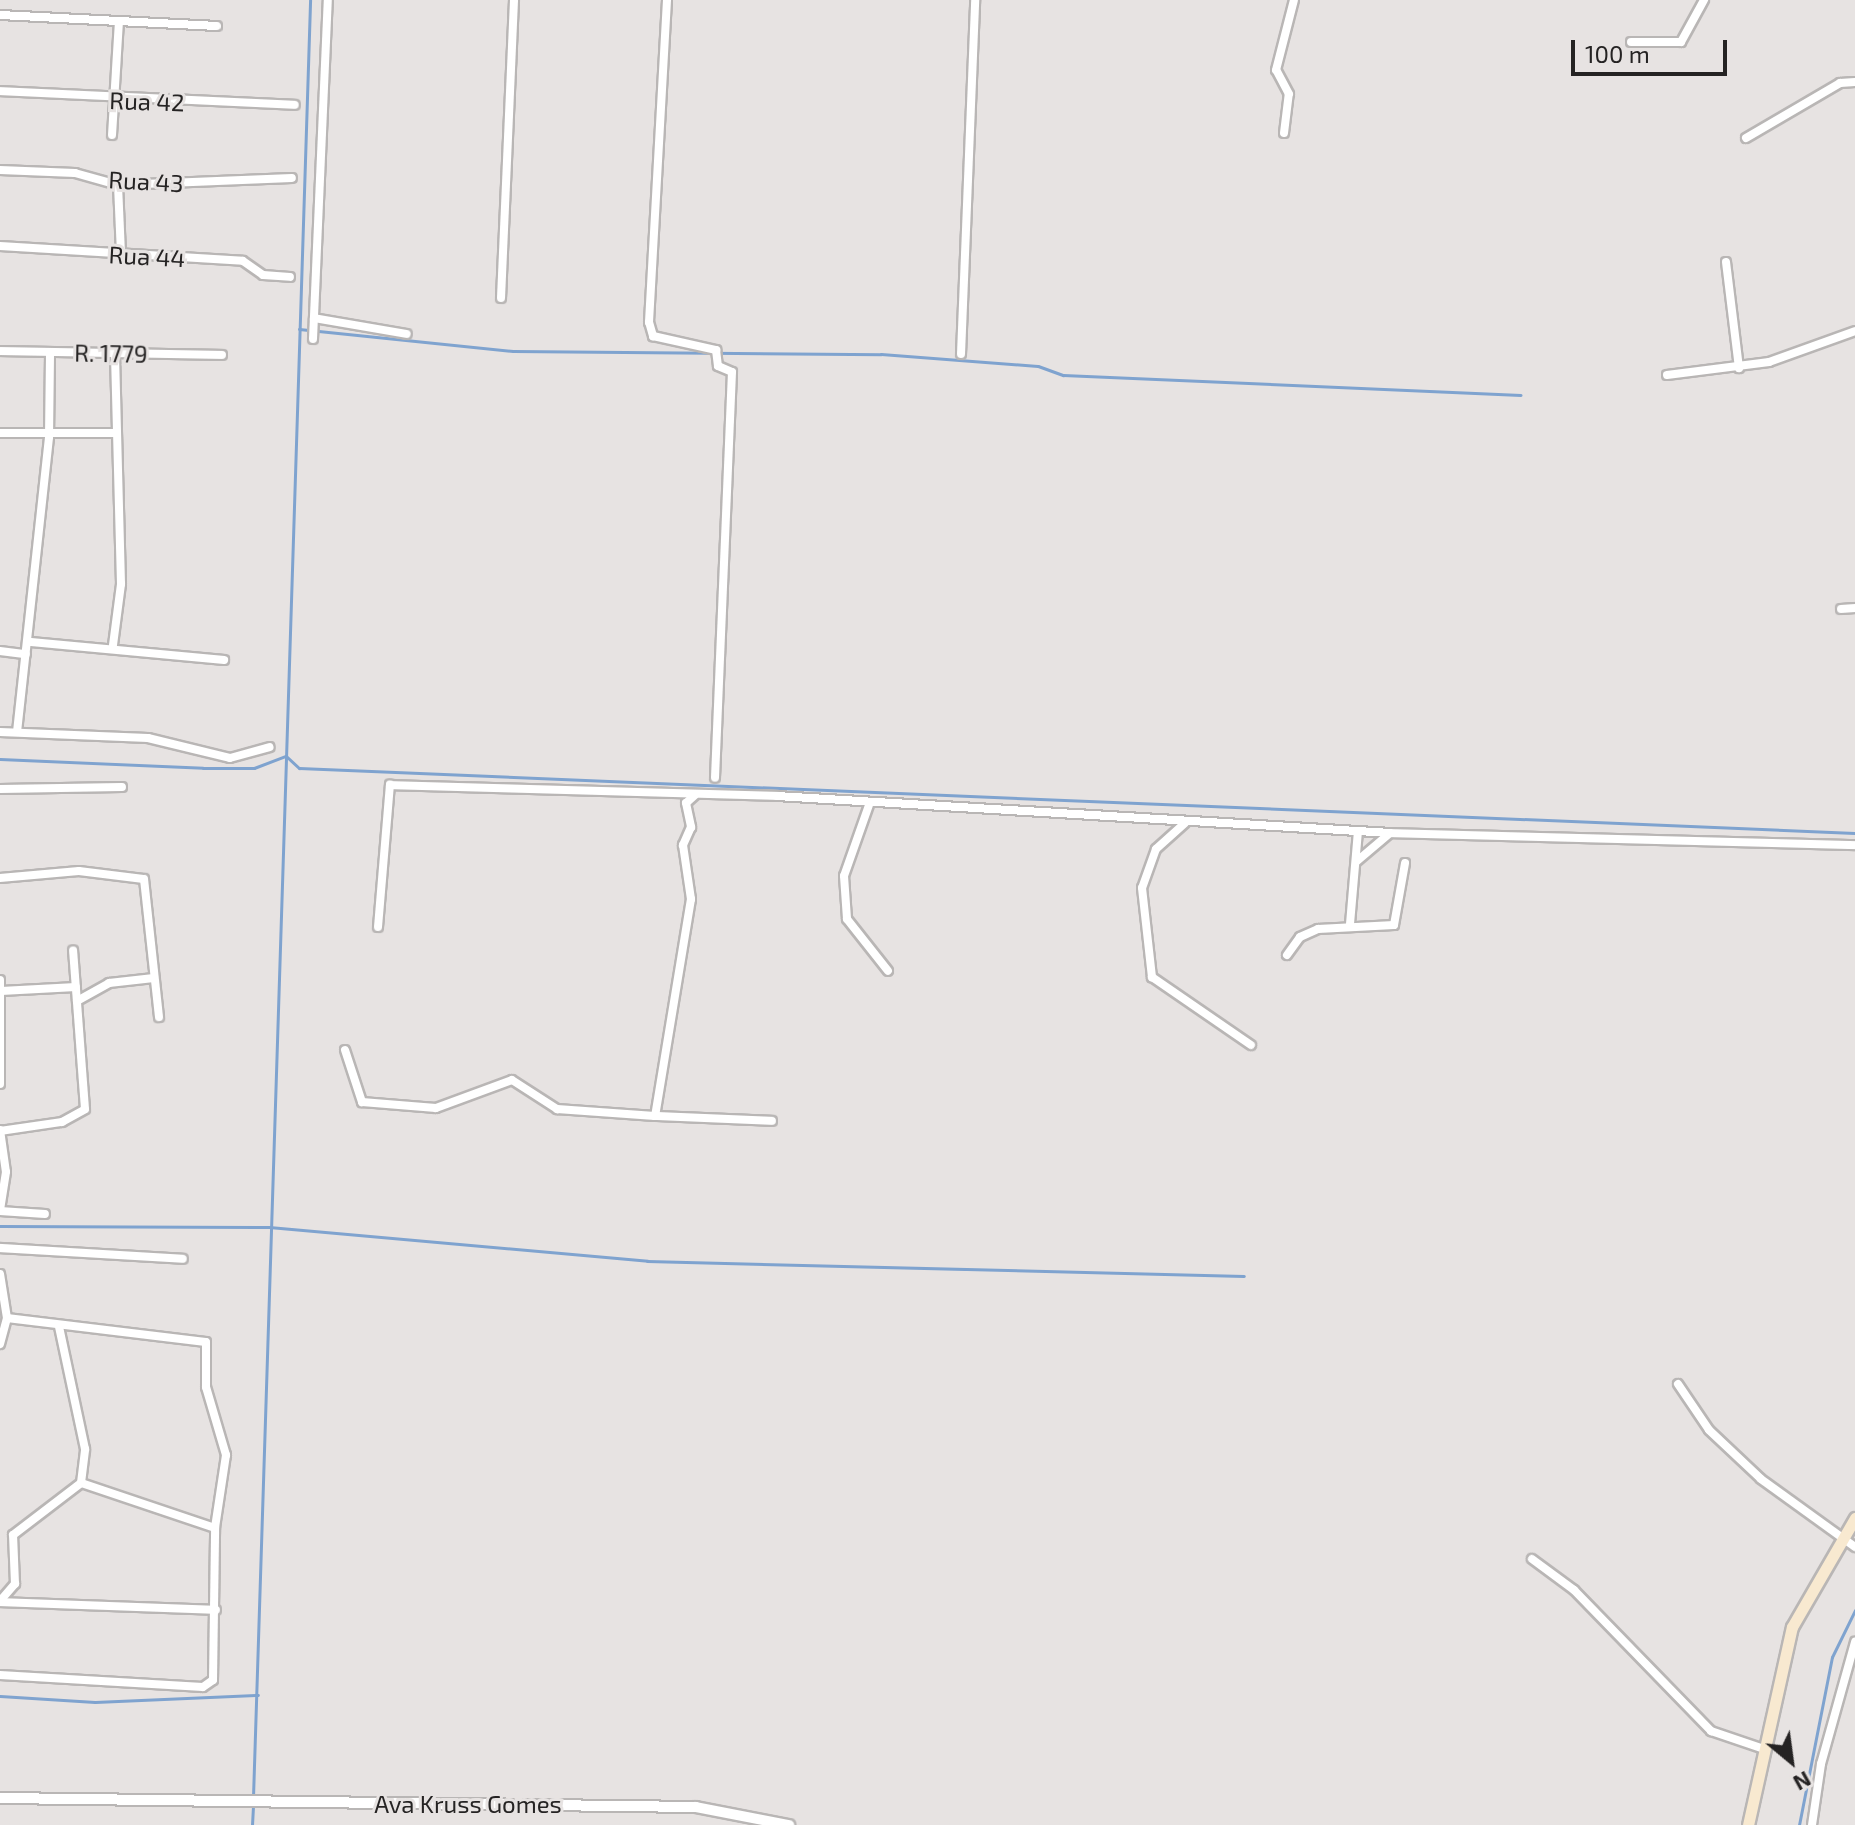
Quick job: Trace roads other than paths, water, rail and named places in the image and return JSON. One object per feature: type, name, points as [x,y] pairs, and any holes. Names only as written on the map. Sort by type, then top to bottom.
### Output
[{"type":"main road","points":[[1748,1825],[1792,1627],[1855,1518]]},
{"type":"street","points":[[313,339],[328,0]]},
{"type":"street","points":[[501,298],[514,0]]},
{"type":"street","points":[[667,0],[649,322],[653,336],[716,350],[718,366],[732,372],[715,778]]},
{"type":"street","points":[[961,354],[975,0]]},
{"type":"street","points":[[1284,133],[1289,94],[1276,71],[1294,0]]},
{"type":"street","points":[[1631,42],[1681,42],[1704,0]]},
{"type":"street","points":[[0,15],[217,26]]},
{"type":"street","points":[[112,135],[119,21]]},
{"type":"street","points":[[1746,138],[1840,83],[1855,82]]},
{"type":"street","name":"Rua 42","points":[[0,91],[115,101],[295,105]]},
{"type":"street","name":"Rua 43","points":[[0,170],[75,173],[118,185],[292,178]]},
{"type":"street","points":[[118,185],[121,255]]},
{"type":"street","name":"Rua 44","points":[[0,246],[243,261],[263,275],[290,277]]},
{"type":"street","points":[[1726,262],[1739,368]]},
{"type":"street","points":[[314,322],[407,334]]},
{"type":"street","points":[[1667,375],[1739,368],[1855,331]]},
{"type":"street","name":"R. 1779","points":[[0,351],[222,355]]},
{"type":"street","points":[[17,732],[26,654],[31,642],[49,437],[50,353]]},
{"type":"street","points":[[113,645],[121,584],[115,354]]},
{"type":"street","points":[[0,433],[49,437],[117,433]]},
{"type":"street","points":[[1841,609],[1855,608]]},
{"type":"street","points":[[31,642],[113,645],[224,660]]},
{"type":"street","points":[[0,651],[26,654]]},
{"type":"street","points":[[1,735],[17,732],[148,738],[230,758],[270,747]]},
{"type":"street","points":[[378,927],[390,785],[1148,814],[1185,823],[1390,833],[1855,845]]},
{"type":"street","points":[[0,789],[122,787]]},
{"type":"street","points":[[655,1116],[691,899],[686,803],[695,795]]},
{"type":"street","points":[[869,805],[844,876],[847,919],[888,971]]},
{"type":"street","points":[[1185,823],[1156,849],[1142,888],[1152,977],[1251,1045]]},
{"type":"street","points":[[1350,924],[1358,831]]},
{"type":"street","points":[[1356,862],[1390,833]]},
{"type":"street","points":[[1287,955],[1307,933],[1350,924],[1394,925],[1405,863]]},
{"type":"street","points":[[0,878],[79,871],[144,879],[159,1017]]},
{"type":"street","points":[[45,1214],[0,1211],[6,1172],[0,1130],[62,1122],[85,1109],[73,950]]},
{"type":"street","points":[[77,1001],[109,983],[154,978]]},
{"type":"street","points":[[0,980],[0,1084]]},
{"type":"street","points":[[1,991],[76,987]]},
{"type":"street","points":[[345,1050],[362,1102],[436,1108],[512,1080],[557,1109],[772,1121]]},
{"type":"street","points":[[0,1248],[183,1259]]},
{"type":"street","points":[[0,1274],[7,1318],[0,1344]]},
{"type":"street","points":[[0,1675],[209,1685],[216,1610],[215,1528],[226,1455],[206,1387],[206,1342],[59,1327],[7,1318]]},
{"type":"street","points":[[0,1602],[15,1584],[13,1535],[81,1483],[85,1449],[59,1327]]},
{"type":"street","points":[[1678,1384],[1734,1454],[1855,1547]]},
{"type":"street","points":[[81,1483],[215,1528]]},
{"type":"street","points":[[1532,1559],[1574,1590],[1711,1731],[1764,1749]]},
{"type":"street","points":[[0,1602],[216,1610]]},
{"type":"street","points":[[1812,1825],[1855,1642]]},
{"type":"street","name":"Ava Kruss Gomes","points":[[0,1798],[696,1807],[789,1825]]},
{"type":"waterway","points":[[253,1797],[310,0]]},
{"type":"waterway","points":[[299,329],[513,351],[881,354],[1038,366],[1063,375],[1521,395]]},
{"type":"waterway","points":[[0,759],[254,768],[286,756],[299,768],[1855,833]]},
{"type":"waterway","points":[[0,1226],[269,1227],[647,1261],[1244,1276]]},
{"type":"waterway","points":[[1799,1825],[1832,1657],[1855,1610]]},
{"type":"waterway","points":[[0,1696],[95,1702],[258,1695]]},
{"type":"waterway","points":[[252,1825],[253,1805]]}]
